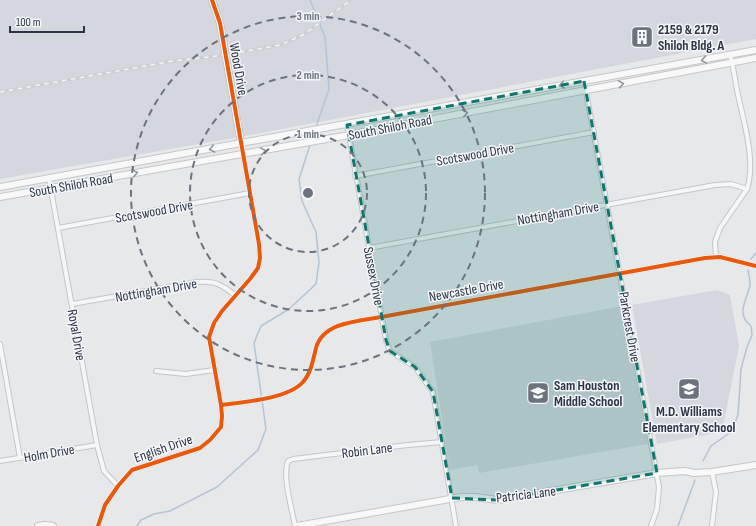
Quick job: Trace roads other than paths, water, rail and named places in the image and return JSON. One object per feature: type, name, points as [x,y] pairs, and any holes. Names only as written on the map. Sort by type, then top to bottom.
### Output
[{"type":"main road","name":"Wood Drive","points":[[212,0],[220,23],[241,143]]},
{"type":"main road","name":"South Shiloh Road","points":[[0,187],[756,50]]},
{"type":"main road","name":"South Shiloh Road","points":[[0,197],[348,135],[756,58]]},
{"type":"main road","name":"Patricia Lane","points":[[296,526],[452,498],[475,496],[498,500],[657,473],[685,471],[694,473],[712,472],[756,465]]},
{"type":"main road","points":[[38,526],[53,526]]},
{"type":"street","points":[[716,257],[715,242],[720,228],[747,189],[749,182],[750,166],[745,127],[730,55]]},
{"type":"street","name":"Parkcrest Drive","points":[[584,81],[657,473],[659,487],[657,509],[651,526]]},
{"type":"street","name":"Sussex Drive","points":[[347,125],[368,248],[386,340],[390,350],[415,368],[433,392],[456,526]]},
{"type":"street","name":"Scotswood Drive","points":[[355,176],[594,132]]},
{"type":"street","name":"English Drive","points":[[98,526],[105,505],[118,486],[132,470],[200,448],[210,440],[221,427],[221,405],[209,337],[214,323],[222,311],[258,268],[260,258],[259,244],[241,143]]},
{"type":"street","name":"Royal Drive","points":[[49,179],[52,188],[58,228],[104,472],[118,486]]},
{"type":"street","name":"Nottingham Drive","points":[[368,248],[719,184],[731,184],[747,189]]},
{"type":"street","name":"Scotswood Drive","points":[[58,228],[250,193]]},
{"type":"street","name":"Newcastle Drive","points":[[221,405],[263,398],[290,391],[303,382],[312,364],[317,345],[323,335],[330,329],[337,326],[620,273],[716,257],[756,266]]},
{"type":"street","name":"Nottingham Drive","points":[[72,304],[197,282],[222,284],[236,296]]},
{"type":"street","points":[[0,344],[20,458]]},
{"type":"street","points":[[156,371],[186,374],[214,370]]},
{"type":"street","name":"Robin Lane","points":[[296,526],[286,482],[288,461],[293,459],[442,442]]},
{"type":"street","name":"Holm Drive","points":[[0,462],[98,445]]},
{"type":"street","points":[[712,472],[716,492],[712,526]]},
{"type":"waterway","points":[[310,0],[325,37],[329,89],[316,127]]},
{"type":"waterway","points":[[137,526],[141,520],[154,514],[170,511],[217,487],[258,450],[266,429],[254,343],[261,326],[289,309],[316,284],[319,262],[316,232],[302,201],[299,179],[310,145]]},
{"type":"waterway","points":[[751,259],[756,253]]},
{"type":"waterway","points":[[703,461],[711,446],[731,432],[738,415],[741,369],[752,335],[751,326],[746,321],[743,312],[743,307],[750,285],[748,270]]},
{"type":"waterway","points":[[678,526],[695,480]]},
{"type":"railway","points":[[0,92],[173,61],[225,55],[280,45],[303,35],[351,0]]},
{"type":"place","name":"2159 & 2179 Shiloh Bldg. A","points":[[642,37]]},
{"type":"place","name":"M.D. Williams Elementary School","points":[[689,389]]},
{"type":"place","name":"Sam Houston Middle School","points":[[538,393]]}]
